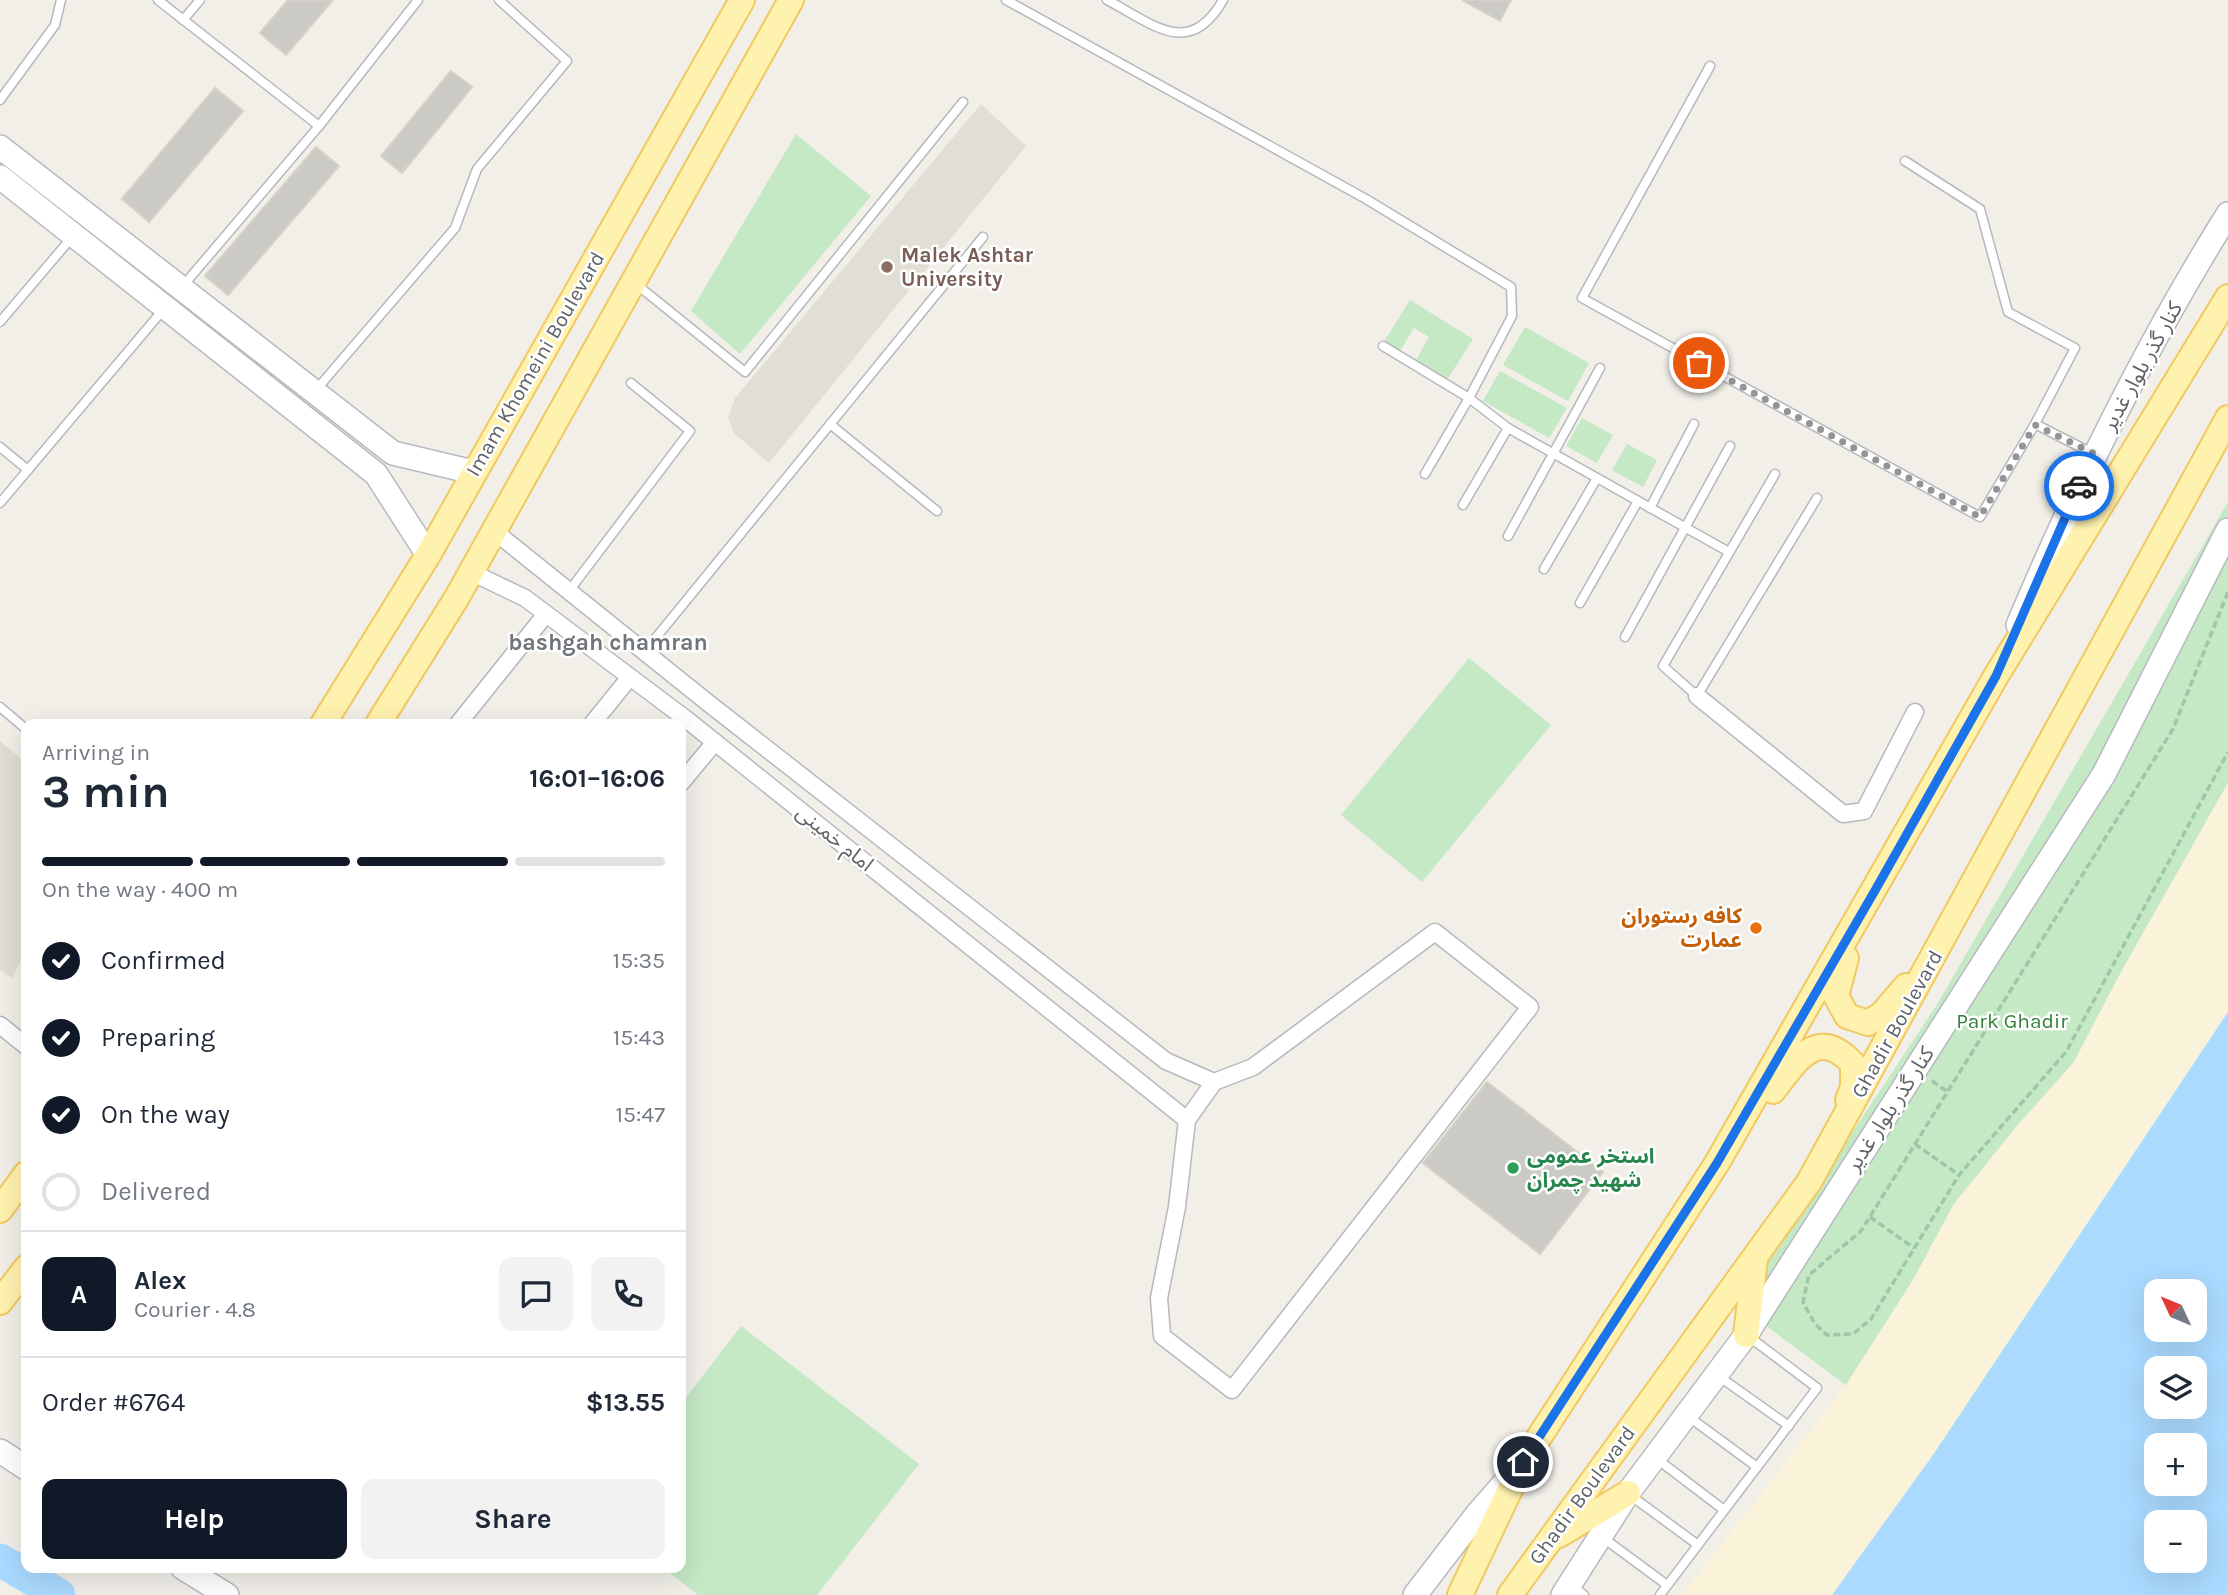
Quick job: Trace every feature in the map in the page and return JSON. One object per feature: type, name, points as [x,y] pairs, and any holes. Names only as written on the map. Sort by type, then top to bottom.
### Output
[{"type":"main road","name":"Imam Khomeini Boulevard","points":[[326,719],[428,555],[742,0]]},
{"type":"main road","points":[[381,719],[471,572],[791,0]]},
{"type":"main road","points":[[1460,1595],[1523,1462],[1728,1143],[1996,676],[2228,297]]},
{"type":"main road","name":"Ghadir Boulevard","points":[[1510,1595],[1809,1182],[2228,418]]},
{"type":"main road","points":[[1877,887],[1840,970],[1836,996],[1847,1016],[1868,1023],[1882,1014],[1953,922]]},
{"type":"main road","points":[[1728,1143],[1808,1049],[1825,1046],[1841,1051],[1853,1064],[1853,1087],[1841,1119],[1809,1182]]},
{"type":"main road","points":[[0,1210],[21,1181]]},
{"type":"main road","points":[[1746,1335],[1756,1256]]},
{"type":"main road","points":[[0,1283],[21,1263]]},
{"type":"main road","points":[[0,1302],[21,1275]]},
{"type":"main road","points":[[1549,1540],[1628,1493]]},
{"type":"street","points":[[0,148],[393,453],[473,472]]},
{"type":"street","points":[[0,177],[376,474],[428,555]]},
{"type":"street","name":"کنار گذر بلوار غدیر","points":[[1996,676],[2061,524],[2119,404],[2228,214]]},
{"type":"street","points":[[165,308],[182,288]]},
{"type":"street","points":[[297,411],[313,393]]},
{"type":"street","name":"کنار گذر بلوار غدیر","points":[[1572,1591],[1601,1536],[1628,1493],[1746,1335],[2104,774],[2228,530]]},
{"type":"street","points":[[494,531],[707,702],[1167,1061],[1214,1082]]},
{"type":"street","name":"امام خمینی","points":[[471,572],[524,598],[686,719]]},
{"type":"street","points":[[570,632],[588,607]]},
{"type":"street","points":[[462,719],[546,614]]},
{"type":"street","points":[[596,719],[630,677]]},
{"type":"street","points":[[1697,696],[1843,814],[1864,811],[1915,712]]},
{"type":"street","points":[[691,723],[707,702]]},
{"type":"street","name":"امام خمینی","points":[[686,719],[1187,1120]]},
{"type":"street","points":[[686,777],[715,742]]},
{"type":"street","points":[[783,797],[800,775]]},
{"type":"street","points":[[884,877],[901,853]]},
{"type":"street","points":[[979,953],[998,927]]},
{"type":"street","points":[[1435,932],[1530,1007],[1232,1390],[1162,1336],[1159,1298],[1177,1207],[1187,1120],[1214,1082],[1253,1067],[1435,932]]},
{"type":"street","points":[[1071,1026],[1091,1001]]},
{"type":"street","points":[[0,1024],[21,1042]]},
{"type":"street","points":[[0,1451],[21,1465]]},
{"type":"street","points":[[1415,1595],[1478,1513],[1523,1462]]},
{"type":"street","points":[[191,1573],[227,1595]]},
{"type":"lane","points":[[0,100],[55,25],[61,0]]},
{"type":"lane","points":[[158,0],[319,126]]},
{"type":"lane","points":[[183,20],[200,0]]},
{"type":"lane","points":[[182,288],[319,126],[418,0]]},
{"type":"lane","points":[[313,393],[455,228],[477,169],[567,61],[499,0]]},
{"type":"lane","points":[[1006,0],[1022,3],[1366,199],[1511,287],[1512,316],[1425,474]]},
{"type":"lane","points":[[1107,0],[1175,34],[1194,31],[1213,17],[1223,0]]},
{"type":"lane","points":[[1710,66],[1582,298],[1980,517],[2035,425],[2075,348],[2008,312],[1980,209],[1905,161]]},
{"type":"lane","points":[[634,282],[745,372],[963,102]]},
{"type":"lane","points":[[0,322],[74,234]]},
{"type":"lane","points":[[645,652],[984,237]]},
{"type":"lane","points":[[0,503],[165,308]]},
{"type":"lane","points":[[1383,346],[1469,398],[1508,428],[1729,552]]},
{"type":"lane","points":[[1508,536],[1600,368]]},
{"type":"lane","points":[[569,591],[690,431],[631,383]]},
{"type":"lane","points":[[831,424],[937,511]]},
{"type":"lane","points":[[1650,508],[1694,424]]},
{"type":"lane","points":[[2035,425],[2095,454]]},
{"type":"lane","points":[[1463,505],[1508,428]]},
{"type":"lane","points":[[1625,637],[1730,446]]},
{"type":"lane","points":[[0,447],[28,470]]},
{"type":"lane","points":[[1775,474],[1663,666],[1697,696],[1817,498]]},
{"type":"lane","points":[[1544,569],[1597,478]]},
{"type":"lane","points":[[1580,603],[1638,501]]},
{"type":"lane","points":[[0,707],[21,725]]},
{"type":"lane","points":[[1660,1595],[1817,1388],[1746,1335]]},
{"type":"lane","points":[[1717,1374],[1788,1426]]},
{"type":"lane","points":[[1686,1415],[1757,1467]]},
{"type":"lane","points":[[1655,1458],[1724,1510]]},
{"type":"lane","points":[[1628,1493],[1698,1545]]},
{"type":"lane","points":[[1601,1536],[1667,1585]]},
{"type":"path","points":[[2228,593],[2173,729],[1861,1231],[1809,1275],[1803,1302],[1815,1324],[1827,1335],[1853,1334],[1871,1319],[1959,1175],[2066,1052],[2228,752]]},
{"type":"path","points":[[1915,1144],[1959,1175]]},
{"type":"path","points":[[1870,1217],[1914,1248]]},
{"type":"shaded area","name":"Malek Ashtar University","points":[[981,104],[1026,146],[769,463],[734,433],[728,418],[735,398]]},
{"type":"shaded area","points":[[0,741],[21,759],[21,960],[12,978],[0,970]]},
{"type":"green space","points":[[796,134],[871,196],[740,354],[691,311]]},
{"type":"green space","points":[[1410,300],[1473,339],[1445,383],[1414,364],[1429,337],[1414,328],[1398,354],[1382,345]]},
{"type":"green space","points":[[1525,327],[1589,363],[1568,401],[1503,365]]},
{"type":"green space","points":[[1500,371],[1567,408],[1549,438],[1483,401]]},
{"type":"green space","points":[[1582,418],[1613,435],[1597,463],[1566,446]]},
{"type":"green space","points":[[1627,444],[1657,460],[1643,487],[1612,470]]},
{"type":"green space","name":"Park Ghadir","points":[[2228,502],[2228,783],[2120,974],[2074,1062],[2017,1126],[1954,1204],[1913,1280],[1846,1385],[1738,1305],[1936,1006]]},
{"type":"green space","points":[[1469,658],[1551,725],[1422,882],[1341,815]]},
{"type":"green space","points":[[741,1326],[919,1464],[817,1595],[698,1595],[669,1573],[686,1573],[686,1398]]},
{"type":"sand","points":[[2228,783],[2228,1012],[1933,1455],[1832,1595],[1682,1595],[1846,1385],[1913,1280],[1954,1204],[2017,1126],[2074,1062],[2120,974]]},
{"type":"water","points":[[2228,1012],[2228,1595],[1832,1595],[1933,1455]]},
{"type":"building","points":[[288,0],[333,0],[286,55],[260,33]]},
{"type":"building","points":[[1462,0],[1511,0],[1500,21]]},
{"type":"building","points":[[451,71],[472,87],[402,173],[381,156]]},
{"type":"building","points":[[215,88],[243,111],[149,222],[122,199]]},
{"type":"building","points":[[316,147],[339,166],[228,295],[205,276]]},
{"type":"building","name":"استخر عمومی شهید چمران","points":[[1487,1082],[1603,1172],[1540,1254],[1423,1163]]},
{"type":"waterway","points":[[0,1560],[21,1572]]},
{"type":"waterway","points":[[22,1573],[59,1595]]},
{"type":"way so far","points":[[1699,363],[1980,517],[2035,425],[2095,454],[2079,486]]},
{"type":"place","name":"Malek Ashtar University","points":[[887,267]]},
{"type":"place","name":"کافه رستوران عمارت","points":[[1756,928]]},
{"type":"place","name":"استخر عمومی شهید چمران","points":[[1513,1168]]},
{"type":"district","name":"bashgah chamran","points":[[608,642]]},
{"type":"route","points":[[1523,1462],[1717,1163],[1877,887],[1996,676],[2079,486]]}]
